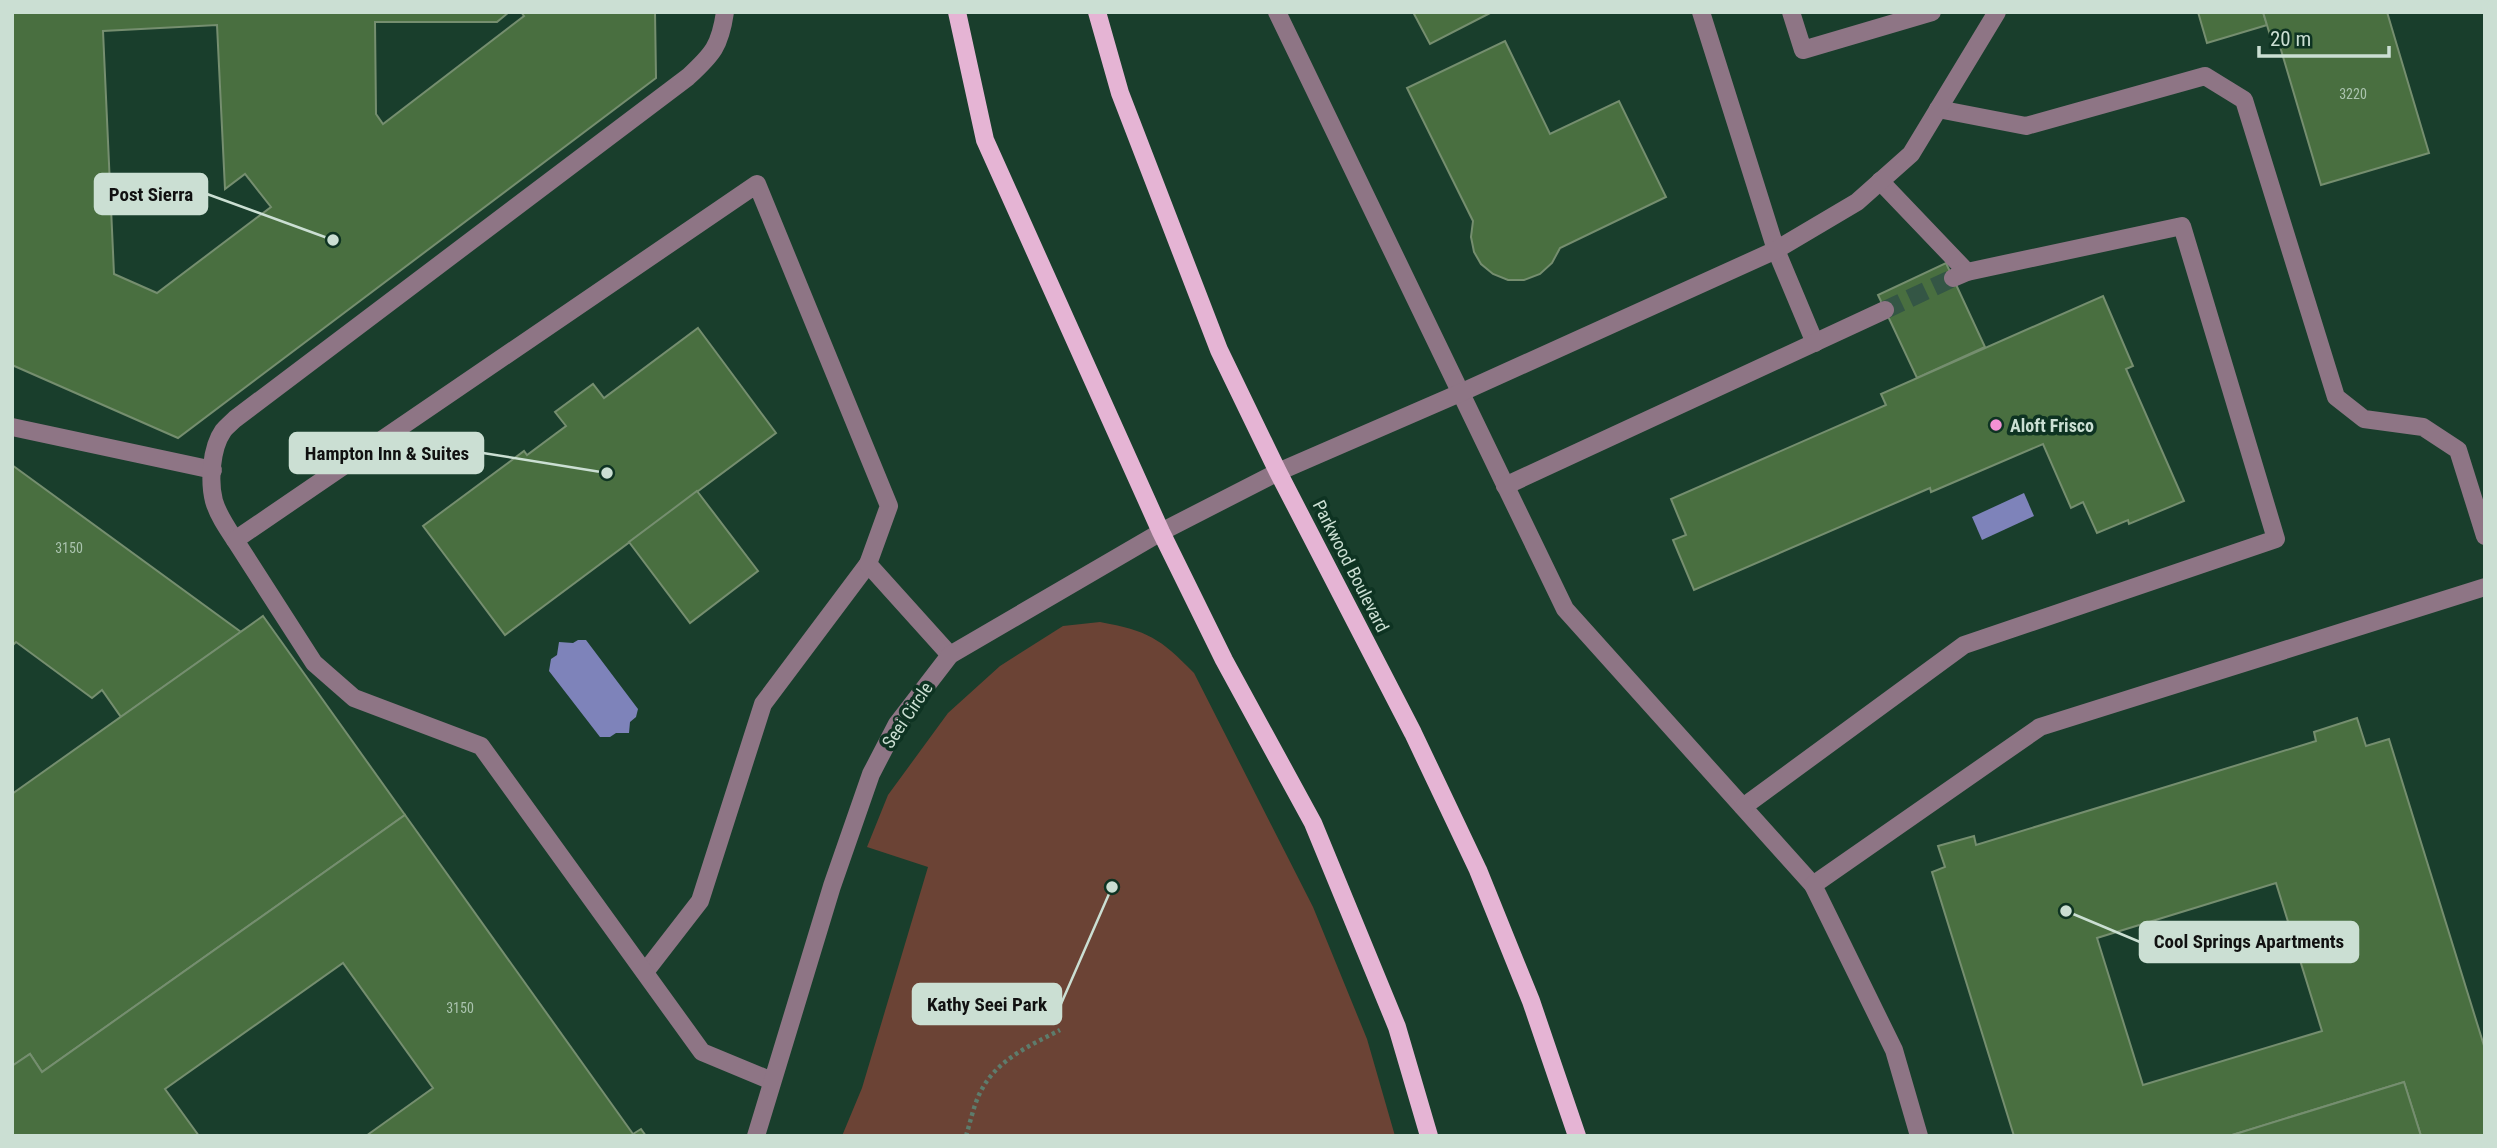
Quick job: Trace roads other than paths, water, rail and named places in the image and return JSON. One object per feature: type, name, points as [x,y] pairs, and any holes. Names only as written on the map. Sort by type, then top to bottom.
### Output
[{"type":"main road","points":[[957,12],[985,140],[1161,532],[1223,660],[1313,823],[1397,1027],[1429,1136]]},
{"type":"main road","name":"Parkwood Boulevard","points":[[1097,12],[1120,93],[1219,350],[1278,472],[1413,733],[1478,870],[1531,1001],[1577,1136]]},
{"type":"street","points":[[725,12],[723,33],[718,44],[688,77],[235,419],[223,431],[214,458],[214,500],[222,520],[309,669],[354,698],[481,746],[702,1052],[772,1081]]},
{"type":"street","points":[[1277,12],[1565,609],[1814,885],[1894,1050],[1919,1136]]},
{"type":"street","points":[[1701,12],[1776,250],[1815,343]]},
{"type":"street","points":[[1791,12],[1803,50],[1902,16],[1932,12]]},
{"type":"street","name":"Seei Circle","points":[[756,1136],[832,886],[870,774],[897,723],[950,655],[1161,532],[1278,472],[1776,250],[1857,202],[1911,154],[1997,12]]},
{"type":"street","points":[[1938,109],[2026,126],[2205,76],[2244,100],[2336,397],[2364,419],[2423,427],[2458,450],[2485,536]]},
{"type":"street","points":[[1743,807],[1964,645],[2276,539],[2182,226],[1960,275],[1880,181]]},
{"type":"street","points":[[235,540],[757,184],[889,506],[868,564],[762,704],[700,901],[645,972]]},
{"type":"street","points":[[1506,486],[1885,310]]},
{"type":"street","points":[[12,427],[213,470]]},
{"type":"street","points":[[868,564],[950,655]]},
{"type":"street","points":[[1814,885],[2040,727],[2483,592]]},
{"type":"water","points":[[2024,493],[2034,516],[1982,540],[1972,517]]},
{"type":"water","points":[[586,640],[638,709],[636,717],[630,722],[629,733],[600,737],[549,671],[551,659],[557,655],[559,642],[573,643]]},
{"type":"tunnel","points":[[1885,310],[1953,278]]},
{"type":"place","name":"Post Sierra","points":[[333,240]]},
{"type":"place","name":"Aloft Frisco","points":[[1996,425]]},
{"type":"place","name":"Hampton Inn & Suites","points":[[607,473]]},
{"type":"place","name":"Kathy Seei Park","points":[[1112,887]]},
{"type":"place","name":"Cool Springs Apartments","points":[[2066,911]]}]
